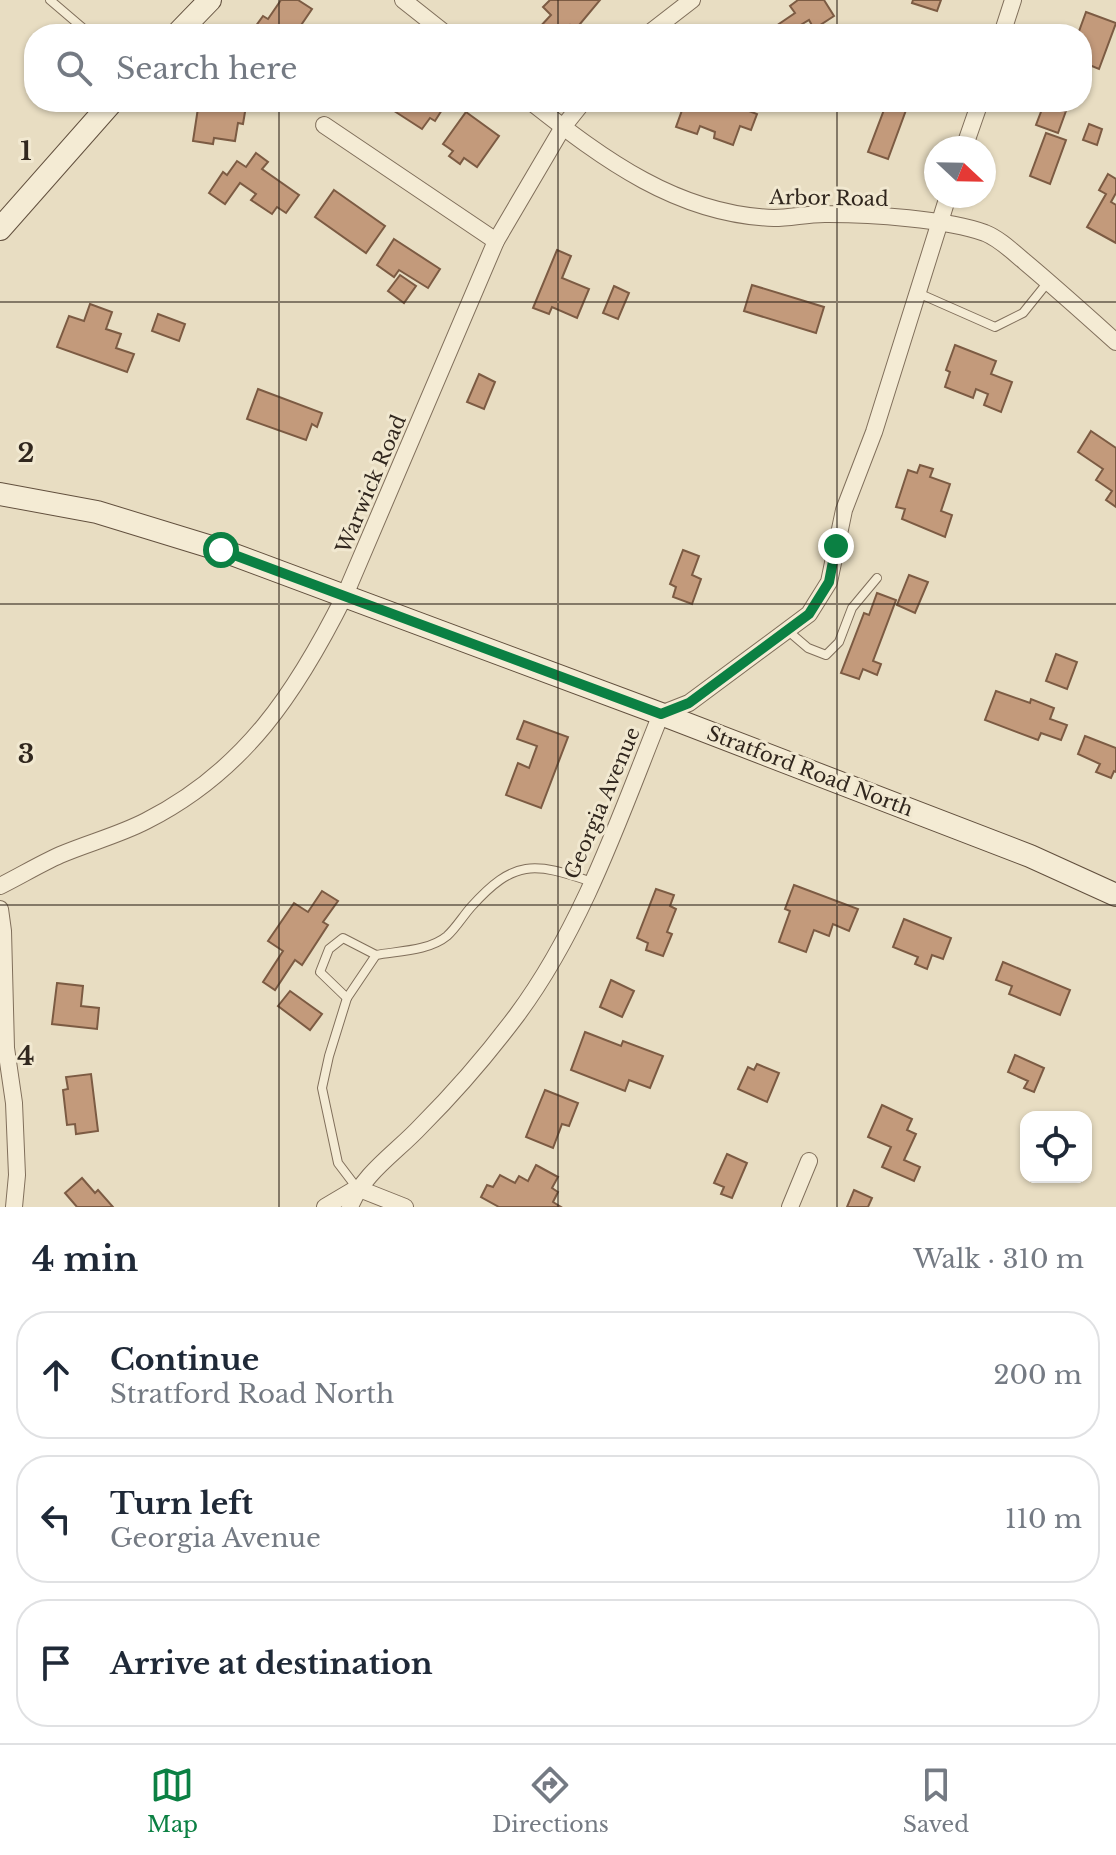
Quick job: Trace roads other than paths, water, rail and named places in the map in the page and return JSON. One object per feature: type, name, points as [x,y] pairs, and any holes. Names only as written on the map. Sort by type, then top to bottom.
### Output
[{"type":"main road","points":[[187,24],[210,0]]},
{"type":"main road","points":[[0,229],[103,112]]},
{"type":"main road","name":"Stratford Road North","points":[[0,494],[134,521],[345,595],[1035,858],[1116,895]]},
{"type":"street","points":[[403,0],[433,24]]},
{"type":"street","points":[[661,24],[692,0]]},
{"type":"street","points":[[1005,24],[1013,0]]},
{"type":"street","name":"Arbor Road","points":[[544,112],[645,183],[686,201],[774,218],[827,214],[940,222],[986,233],[1116,342]]},
{"type":"street","name":"Warwick Road","points":[[0,886],[60,855],[143,823],[182,802],[225,769],[275,715],[317,650],[345,595],[496,241],[575,112]]},
{"type":"street","points":[[968,136],[977,112]]},
{"type":"street","points":[[324,125],[496,241]]},
{"type":"street","name":"Georgia Avenue","points":[[350,1207],[357,1188],[473,1071],[510,1024],[560,947],[605,856],[661,714],[689,703],[809,614],[829,582],[844,510],[874,432],[944,208]]},
{"type":"street","points":[[0,909],[6,1048],[14,1103],[17,1175],[14,1207]]},
{"type":"street","points":[[790,1207],[809,1161]]},
{"type":"street","points":[[325,1207],[357,1188],[405,1207]]},
{"type":"lane","points":[[50,0],[78,24]]},
{"type":"lane","points":[[918,293],[995,327],[1023,313],[1048,282]]},
{"type":"lane","points":[[787,630],[808,648],[826,655],[839,642],[852,608],[877,578]]},
{"type":"lane","points":[[347,998],[320,972],[329,949],[343,938],[376,955],[424,947],[447,936],[493,883],[515,871],[555,869],[592,882]]},
{"type":"lane","points":[[357,1188],[338,1163],[322,1088],[347,998],[376,955]]}]
